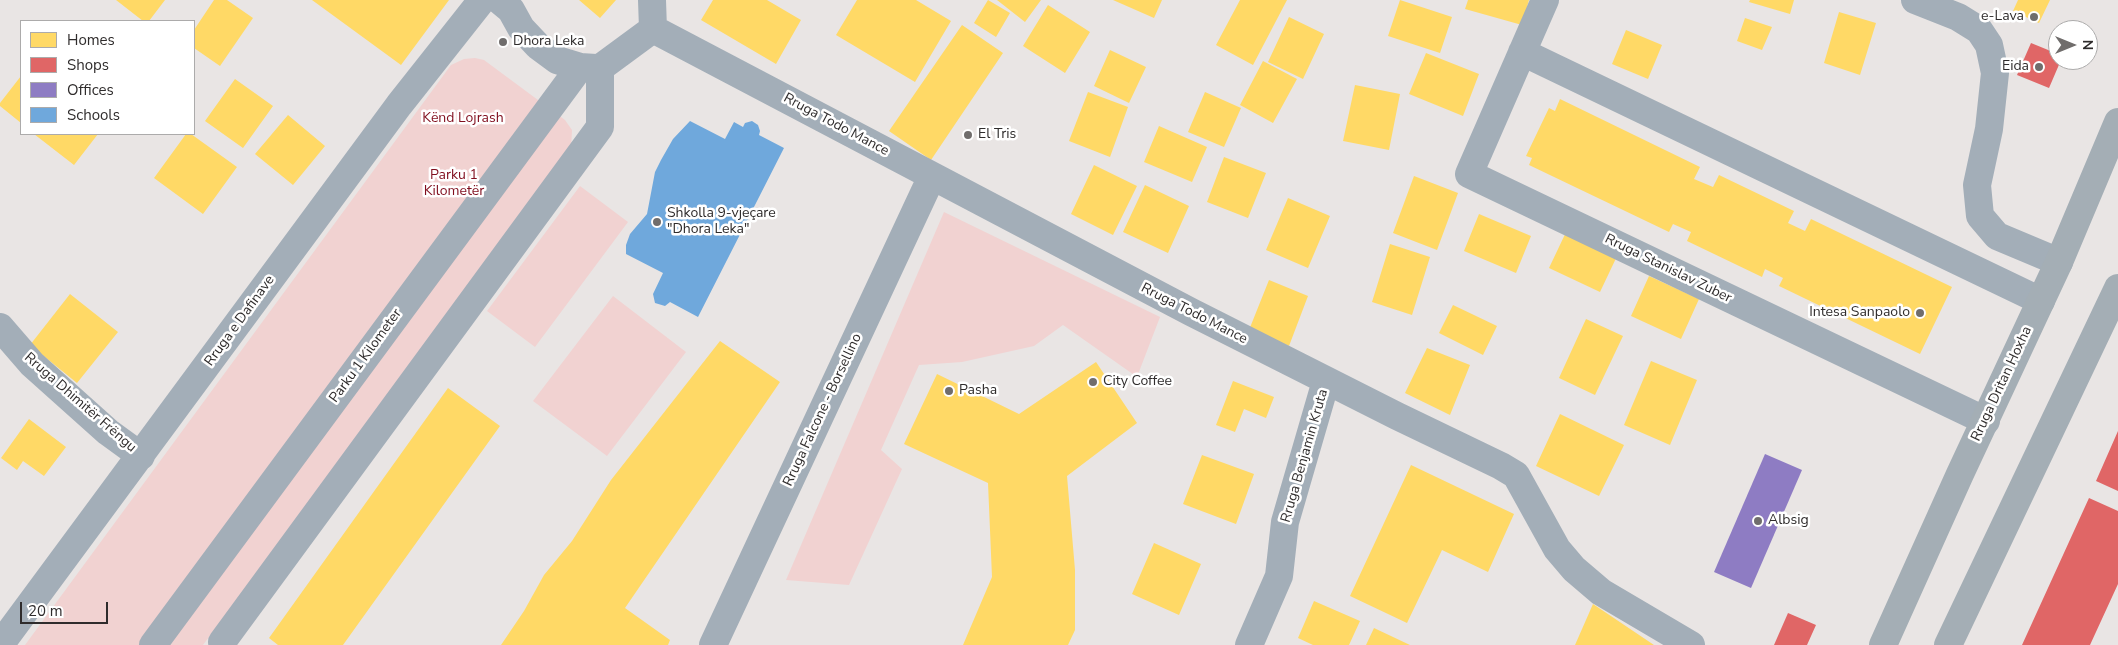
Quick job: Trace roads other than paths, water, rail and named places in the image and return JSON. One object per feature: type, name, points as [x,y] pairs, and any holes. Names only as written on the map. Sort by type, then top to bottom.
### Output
[{"type":"main road","name":"Rruga Dritan Hoxha","points":[[1883,645],[2059,262],[2118,122]]},
{"type":"main road","points":[[1948,645],[2116,298]]},
{"type":"street","name":"Rruga e Dafinave","points":[[0,645],[382,128],[482,0]]},
{"type":"street","points":[[222,642],[600,127],[590,68],[557,60],[538,46],[521,28],[510,10],[499,0]]},
{"type":"street","points":[[652,0],[653,29]]},
{"type":"street","name":"Rruga Stanislav Zuber","points":[[1545,0],[1469,174],[1986,421]]},
{"type":"street","points":[[1915,0],[1958,17],[1979,30],[1989,45],[1995,73],[1989,129],[1977,185],[1980,216],[1996,236],[2059,262]]},
{"type":"street","name":"Parku 1 Kilometer","points":[[153,645],[590,68],[653,29]]},
{"type":"street","name":"Rruga Todo Mance","points":[[653,29],[1161,297],[1326,381],[1501,466],[1516,475],[1557,549],[1574,570],[1601,592],[1691,645]]},
{"type":"street","points":[[1522,52],[2041,301]]},
{"type":"street","name":"Rruga Falcone - Borsellino","points":[[713,645],[932,176]]},
{"type":"street","name":"Rruga Dhimitër Frëngu","points":[[0,327],[32,364],[108,432],[140,456]]},
{"type":"street","name":"Rruga Benjamin Kruta","points":[[1249,645],[1279,576],[1285,522],[1326,381]]},
{"type":"place","name":"e-Lava","points":[[2034,17]]},
{"type":"place","name":"Dhora Leka","points":[[503,42]]},
{"type":"place","name":"Eida","points":[[2039,67]]},
{"type":"place","name":"El Tris","points":[[968,135]]},
{"type":"place","name":"Shkolla 9-vjeçare \"Dhora Leka\"","points":[[657,222]]},
{"type":"place","name":"Intesa Sanpaolo","points":[[1920,313]]},
{"type":"place","name":"City Coffee","points":[[1093,382]]},
{"type":"place","name":"Pasha","points":[[949,391]]},
{"type":"place","name":"Albsig","points":[[1758,521]]},
{"type":"park label","name":"Kënd Lojrash","points":[[463,119]]},
{"type":"park label","name":"Parku 1 Kilometër","points":[[454,184]]}]
